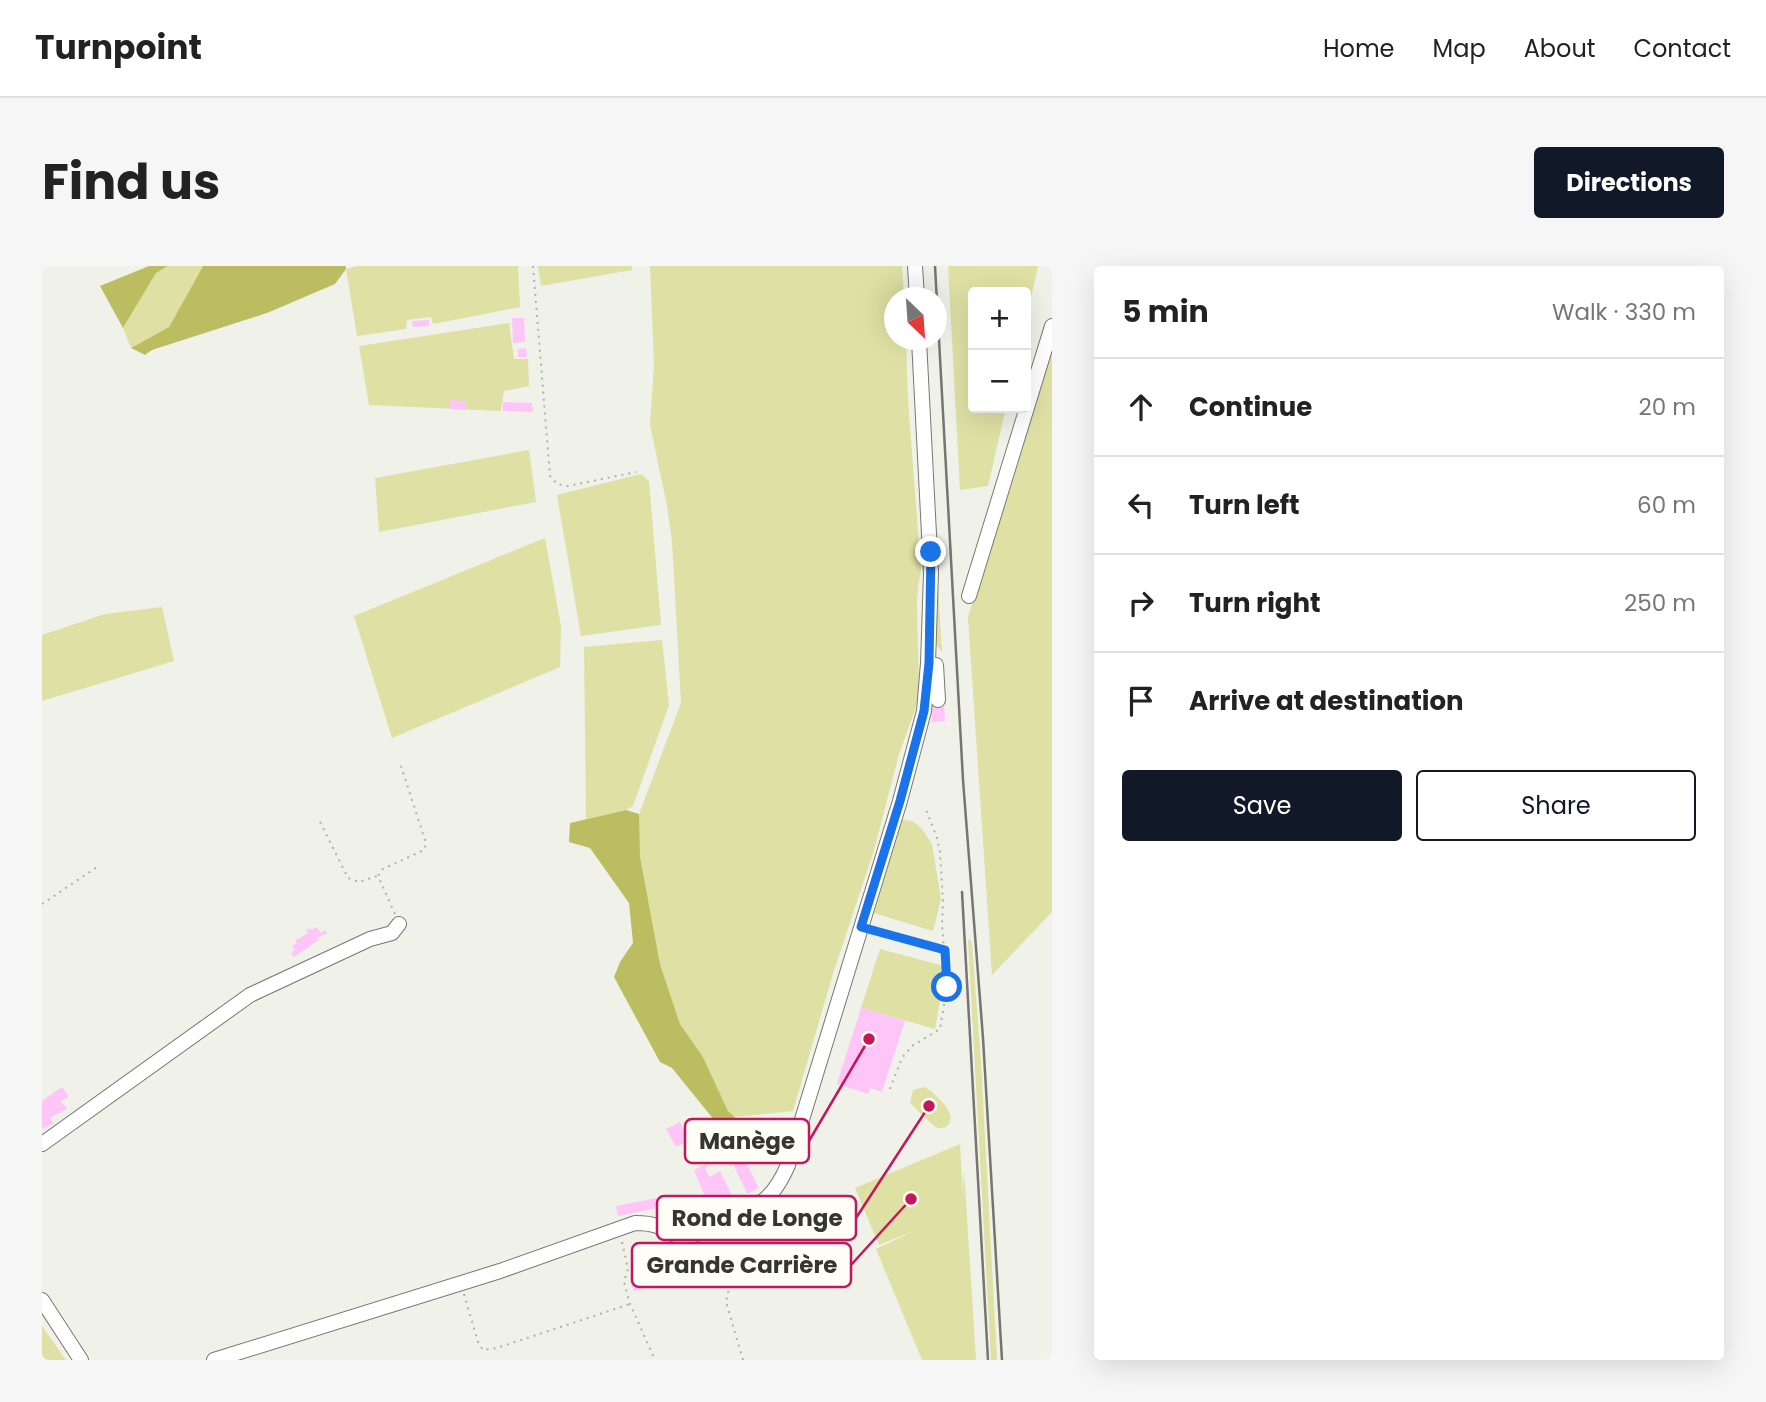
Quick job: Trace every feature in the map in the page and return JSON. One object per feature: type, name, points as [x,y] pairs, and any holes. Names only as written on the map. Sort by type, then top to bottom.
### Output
[{"type":"street","points":[[915,266],[916,287]]},
{"type":"street","points":[[969,596],[1052,326]]},
{"type":"street","points":[[214,1360],[461,1283],[619,1227],[646,1223],[674,1235],[695,1235],[753,1208],[768,1196],[781,1180],[788,1165],[916,745],[926,695],[931,552],[920,350]]},
{"type":"street","points":[[929,654],[936,658],[938,700]]},
{"type":"street","points":[[42,1144],[250,995],[370,939],[392,933],[400,925]]},
{"type":"street","points":[[42,1300],[81,1360]]},
{"type":"path","points":[[533,266],[550,475],[557,484],[568,486],[636,472]]},
{"type":"path","points":[[320,822],[348,878],[359,882],[378,876],[383,869],[424,850],[426,843],[401,765]]},
{"type":"path","points":[[890,1089],[902,1058],[912,1046],[940,1030],[947,987],[940,852],[925,807]]},
{"type":"path","points":[[42,904],[100,866]]},
{"type":"path","points":[[378,876],[400,925]]},
{"type":"path","points":[[861,927],[945,950]]},
{"type":"path","points":[[743,1360],[726,1302],[729,1288],[787,1264],[801,1250],[798,1234],[768,1196]]},
{"type":"path","points":[[619,1227],[628,1269],[624,1282],[630,1304],[655,1360]]},
{"type":"path","points":[[461,1283],[478,1342],[483,1350],[497,1348],[630,1304]]},
{"type":"green space","points":[[168,266],[203,266],[169,327],[131,348],[123,328],[156,273]]},
{"type":"green space","points":[[358,266],[518,266],[520,307],[433,324],[431,317],[407,320],[406,329],[357,336],[346,269]]},
{"type":"green space","points":[[538,266],[632,266],[632,270],[541,286]]},
{"type":"green space","points":[[650,266],[902,266],[903,287],[884,287],[884,350],[906,350],[921,571],[917,605],[919,692],[899,754],[874,850],[832,977],[793,1111],[735,1117],[728,1111],[703,1057],[680,1024],[660,964],[639,854],[639,814],[681,703],[672,541],[650,425],[654,365]]},
{"type":"green space","points":[[948,266],[1038,266],[1031,298],[1031,287],[968,287],[968,413],[1005,413],[988,486],[960,490]]},
{"type":"green space","points":[[509,323],[514,359],[528,359],[529,386],[504,391],[501,411],[369,405],[359,346]]},
{"type":"green space","points":[[1052,342],[1052,912],[992,975],[968,617]]},
{"type":"green space","points":[[529,450],[536,502],[379,532],[375,478]]},
{"type":"green space","points":[[641,474],[649,481],[661,625],[581,636],[557,495]]},
{"type":"green space","points":[[545,538],[561,626],[560,667],[392,738],[354,616]]},
{"type":"green space","points":[[937,568],[942,652],[935,644]]},
{"type":"green space","points":[[162,607],[174,661],[42,701],[42,635],[105,614]]},
{"type":"green space","points":[[662,640],[669,705],[633,806],[586,819],[584,647]]},
{"type":"green space","points":[[902,819],[914,822],[932,844],[941,899],[933,931],[874,913]]},
{"type":"green space","points":[[968,939],[972,945],[981,1062],[997,1360],[991,1360]]},
{"type":"green space","points":[[880,949],[944,966],[935,1029],[861,1008]]},
{"type":"green space","points":[[924,1087],[945,1105],[949,1112],[950,1123],[946,1127],[935,1127],[910,1103],[913,1090]]},
{"type":"green space","points":[[960,1144],[976,1360],[922,1360],[876,1249],[914,1231],[879,1245],[855,1188]]},
{"type":"green space","points":[[42,1326],[66,1360],[42,1360]]},
{"type":"shaded area","points":[[149,266],[168,266],[156,273],[123,328],[100,286]]},
{"type":"shaded area","points":[[203,266],[346,266],[346,269],[335,284],[267,313],[152,350],[145,355],[131,348],[169,327]]},
{"type":"shaded area","points":[[626,810],[639,814],[640,857],[660,964],[680,1024],[703,1057],[728,1111],[735,1117],[719,1126],[672,1068],[660,1062],[614,977],[633,943],[629,903],[590,848],[569,842],[570,823]]},
{"type":"building","points":[[512,318],[524,318],[525,342],[513,343]]},
{"type":"building","points":[[429,320],[429,326],[413,327],[412,321]]},
{"type":"building","points":[[526,348],[527,357],[518,357],[518,349]]},
{"type":"building","points":[[450,400],[466,401],[466,410],[450,409]]},
{"type":"building","points":[[503,402],[532,403],[533,412],[503,411]]},
{"type":"building","points":[[931,704],[944,704],[945,721],[932,722]]},
{"type":"building","points":[[316,927],[321,933],[325,930],[327,933],[294,957],[291,953],[295,950],[292,946],[297,943],[295,941],[308,933],[306,931],[310,928],[312,930]]},
{"type":"building","points":[[861,1008],[905,1021],[882,1092],[870,1088],[868,1094],[837,1084]]},
{"type":"building","points":[[62,1087],[69,1097],[61,1101],[67,1109],[50,1118],[54,1123],[43,1129],[42,1101]]},
{"type":"building","points":[[680,1122],[689,1140],[676,1147],[666,1129]]},
{"type":"building","points":[[690,1148],[694,1155],[688,1158],[685,1151]]},
{"type":"building","points":[[739,1149],[759,1188],[749,1193],[733,1164],[730,1166],[727,1159]]},
{"type":"building","points":[[706,1164],[709,1177],[720,1171],[736,1204],[690,1224],[688,1221],[671,1227],[659,1215],[664,1213],[666,1216],[706,1199],[694,1170]]},
{"type":"building","points":[[657,1198],[658,1208],[618,1216],[616,1206]]},
{"type":"building","points":[[735,1233],[737,1237],[727,1241],[725,1236]]},
{"type":"building","points":[[778,1236],[782,1245],[769,1251],[774,1262],[762,1268],[760,1266],[747,1271],[744,1263],[729,1269],[728,1266],[702,1277],[699,1267],[678,1274],[679,1277],[634,1291],[630,1281],[676,1268],[671,1255],[683,1251],[682,1248],[687,1249],[713,1240],[719,1259]]},
{"type":"building","points":[[650,1243],[654,1256],[636,1263],[631,1250]]},
{"type":"railway","points":[[935,266],[963,780],[983,1038],[1002,1360]]},
{"type":"railway","points":[[962,892],[988,1360]]},
{"type":"place","name":"Manège","points":[[869,1039]]},
{"type":"place","name":"Rond de Longe","points":[[929,1106]]},
{"type":"place","name":"Grande Carrière","points":[[911,1199]]},
{"type":"route","points":[[931,552],[929,663],[924,711],[900,801],[861,927],[945,950],[947,987]]}]
